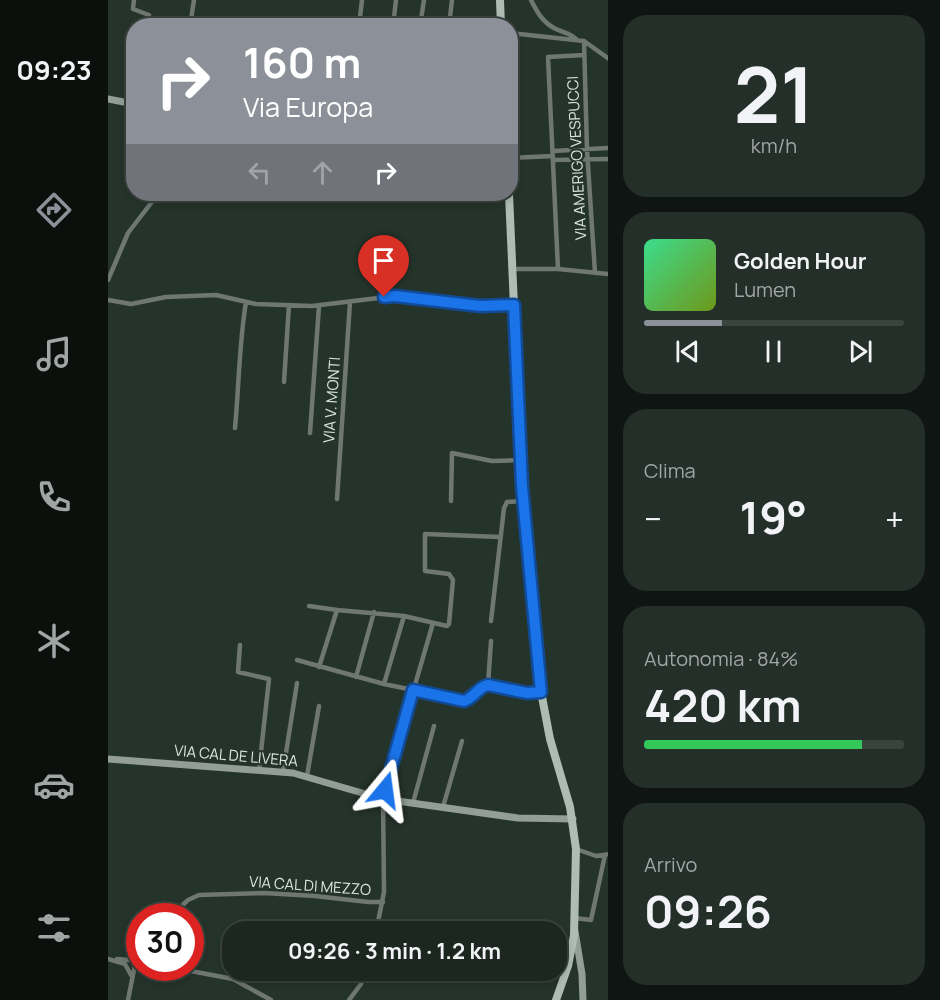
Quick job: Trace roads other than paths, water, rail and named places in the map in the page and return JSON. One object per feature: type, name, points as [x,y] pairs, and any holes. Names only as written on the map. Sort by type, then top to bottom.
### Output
[{"type":"main road","points":[[500,0],[501,18]]},
{"type":"main road","points":[[509,201],[520,460],[541,692],[552,749],[568,796],[576,849],[575,928],[568,966],[556,1000]]},
{"type":"street","points":[[134,0],[133,9],[149,15]]},
{"type":"street","points":[[191,18],[194,0]]},
{"type":"street","points":[[360,18],[362,0]]},
{"type":"street","points":[[394,18],[396,0]]},
{"type":"street","points":[[421,18],[424,0]]},
{"type":"street","points":[[450,18],[452,0]]},
{"type":"street","points":[[531,0],[539,16],[554,28],[572,35],[577,41]]},
{"type":"street","points":[[518,34],[584,41],[608,58]]},
{"type":"street","name":"VIA AMERIGO VESPUCCI","points":[[584,41],[587,150],[595,273]]},
{"type":"street","points":[[558,269],[548,57],[584,55]]},
{"type":"street","points":[[108,99],[126,102]]},
{"type":"street","points":[[518,158],[553,156],[608,148]]},
{"type":"street","points":[[553,156],[588,160],[608,159]]},
{"type":"street","points":[[108,280],[128,233],[153,201]]},
{"type":"street","points":[[512,269],[558,269],[608,274]]},
{"type":"street","points":[[108,300],[134,304],[166,297],[216,295],[246,302],[319,306],[395,296],[480,306],[514,305]]},
{"type":"street","points":[[235,428],[240,374],[239,357],[246,302]]},
{"type":"street","name":"VIA V. MONTI","points":[[337,499],[350,302]]},
{"type":"street","points":[[284,382],[289,305]]},
{"type":"street","points":[[310,433],[319,306]]},
{"type":"street","points":[[451,501],[452,453],[492,461],[520,460]]},
{"type":"street","points":[[491,621],[504,506],[507,502],[523,501]]},
{"type":"street","points":[[309,606],[404,616],[443,626],[449,624],[453,580],[448,574],[426,571],[425,534],[500,537]]},
{"type":"street","points":[[319,667],[337,610]]},
{"type":"street","points":[[356,677],[374,612]]},
{"type":"street","points":[[384,684],[404,616]]},
{"type":"street","points":[[379,921],[383,902],[383,799],[432,623]]},
{"type":"street","points":[[488,685],[491,640]]},
{"type":"street","points":[[240,645],[238,672],[269,679],[259,771]]},
{"type":"street","points":[[297,660],[384,684],[464,701],[488,685],[527,693],[541,692]]},
{"type":"street","points":[[283,772],[297,683]]},
{"type":"street","points":[[307,776],[319,706]]},
{"type":"street","points":[[413,803],[434,726]]},
{"type":"street","points":[[442,807],[462,741]]},
{"type":"street","name":"VIA CAL DE LIVERA","points":[[108,759],[283,772],[307,776],[383,799],[531,819],[573,819]]},
{"type":"street","points":[[575,918],[591,920],[607,855],[596,856],[576,849]]},
{"type":"street","name":"VIA CAL DI MEZZO","points":[[185,903],[199,896],[264,893],[315,896],[368,903],[383,902]]},
{"type":"street","points":[[575,928],[582,974],[583,1000]]},
{"type":"street","points":[[108,959],[126,960]]},
{"type":"street","points":[[108,959],[126,965]]},
{"type":"street","points":[[204,973],[229,978],[263,998],[271,1000]]},
{"type":"street","points":[[128,1000],[131,981]]},
{"type":"street","points":[[349,1000],[362,981]]}]
